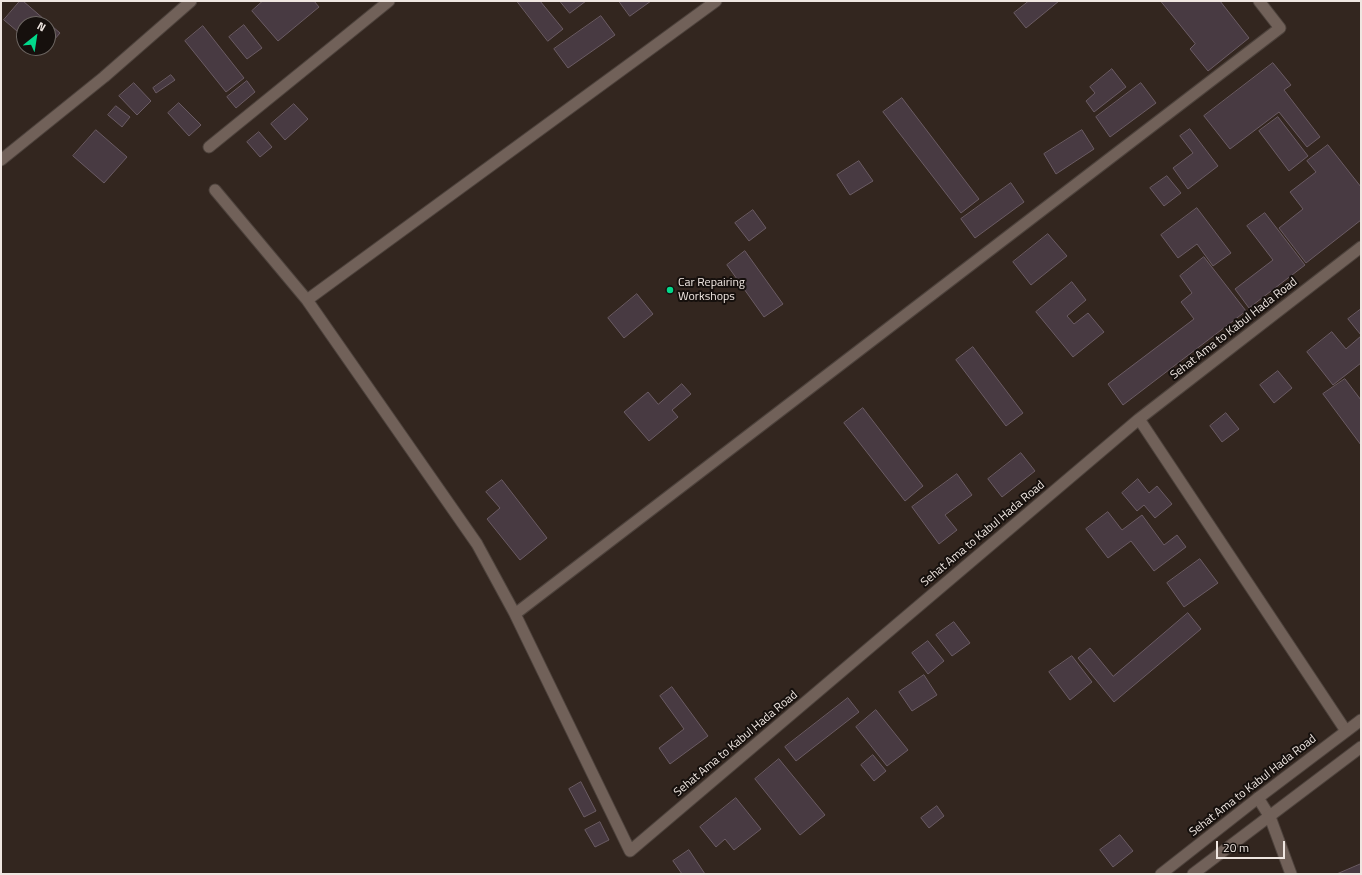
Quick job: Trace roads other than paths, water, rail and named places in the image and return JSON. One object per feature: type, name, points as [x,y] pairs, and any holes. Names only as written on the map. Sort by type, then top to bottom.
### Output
[{"type":"street","points":[[1,160],[104,77],[191,1]]},
{"type":"street","points":[[209,147],[390,1]]},
{"type":"street","points":[[307,300],[716,1]]},
{"type":"street","points":[[215,190],[307,300],[477,544],[515,614],[1280,28],[1259,1]]},
{"type":"street","name":"Sehat Ama to Kabul Hada Road","points":[[515,614],[630,851],[1139,420],[1361,247]]},
{"type":"street","points":[[1139,420],[1346,731]]},
{"type":"street","name":"Sehat Ama to Kabul Hada Road","points":[[1161,874],[1361,720]]},
{"type":"street","points":[[1193,874],[1361,747]]},
{"type":"street","points":[[1258,798],[1270,816],[1291,874]]},
{"type":"place","name":"Car Repairing Workshops","points":[[670,290]]}]
